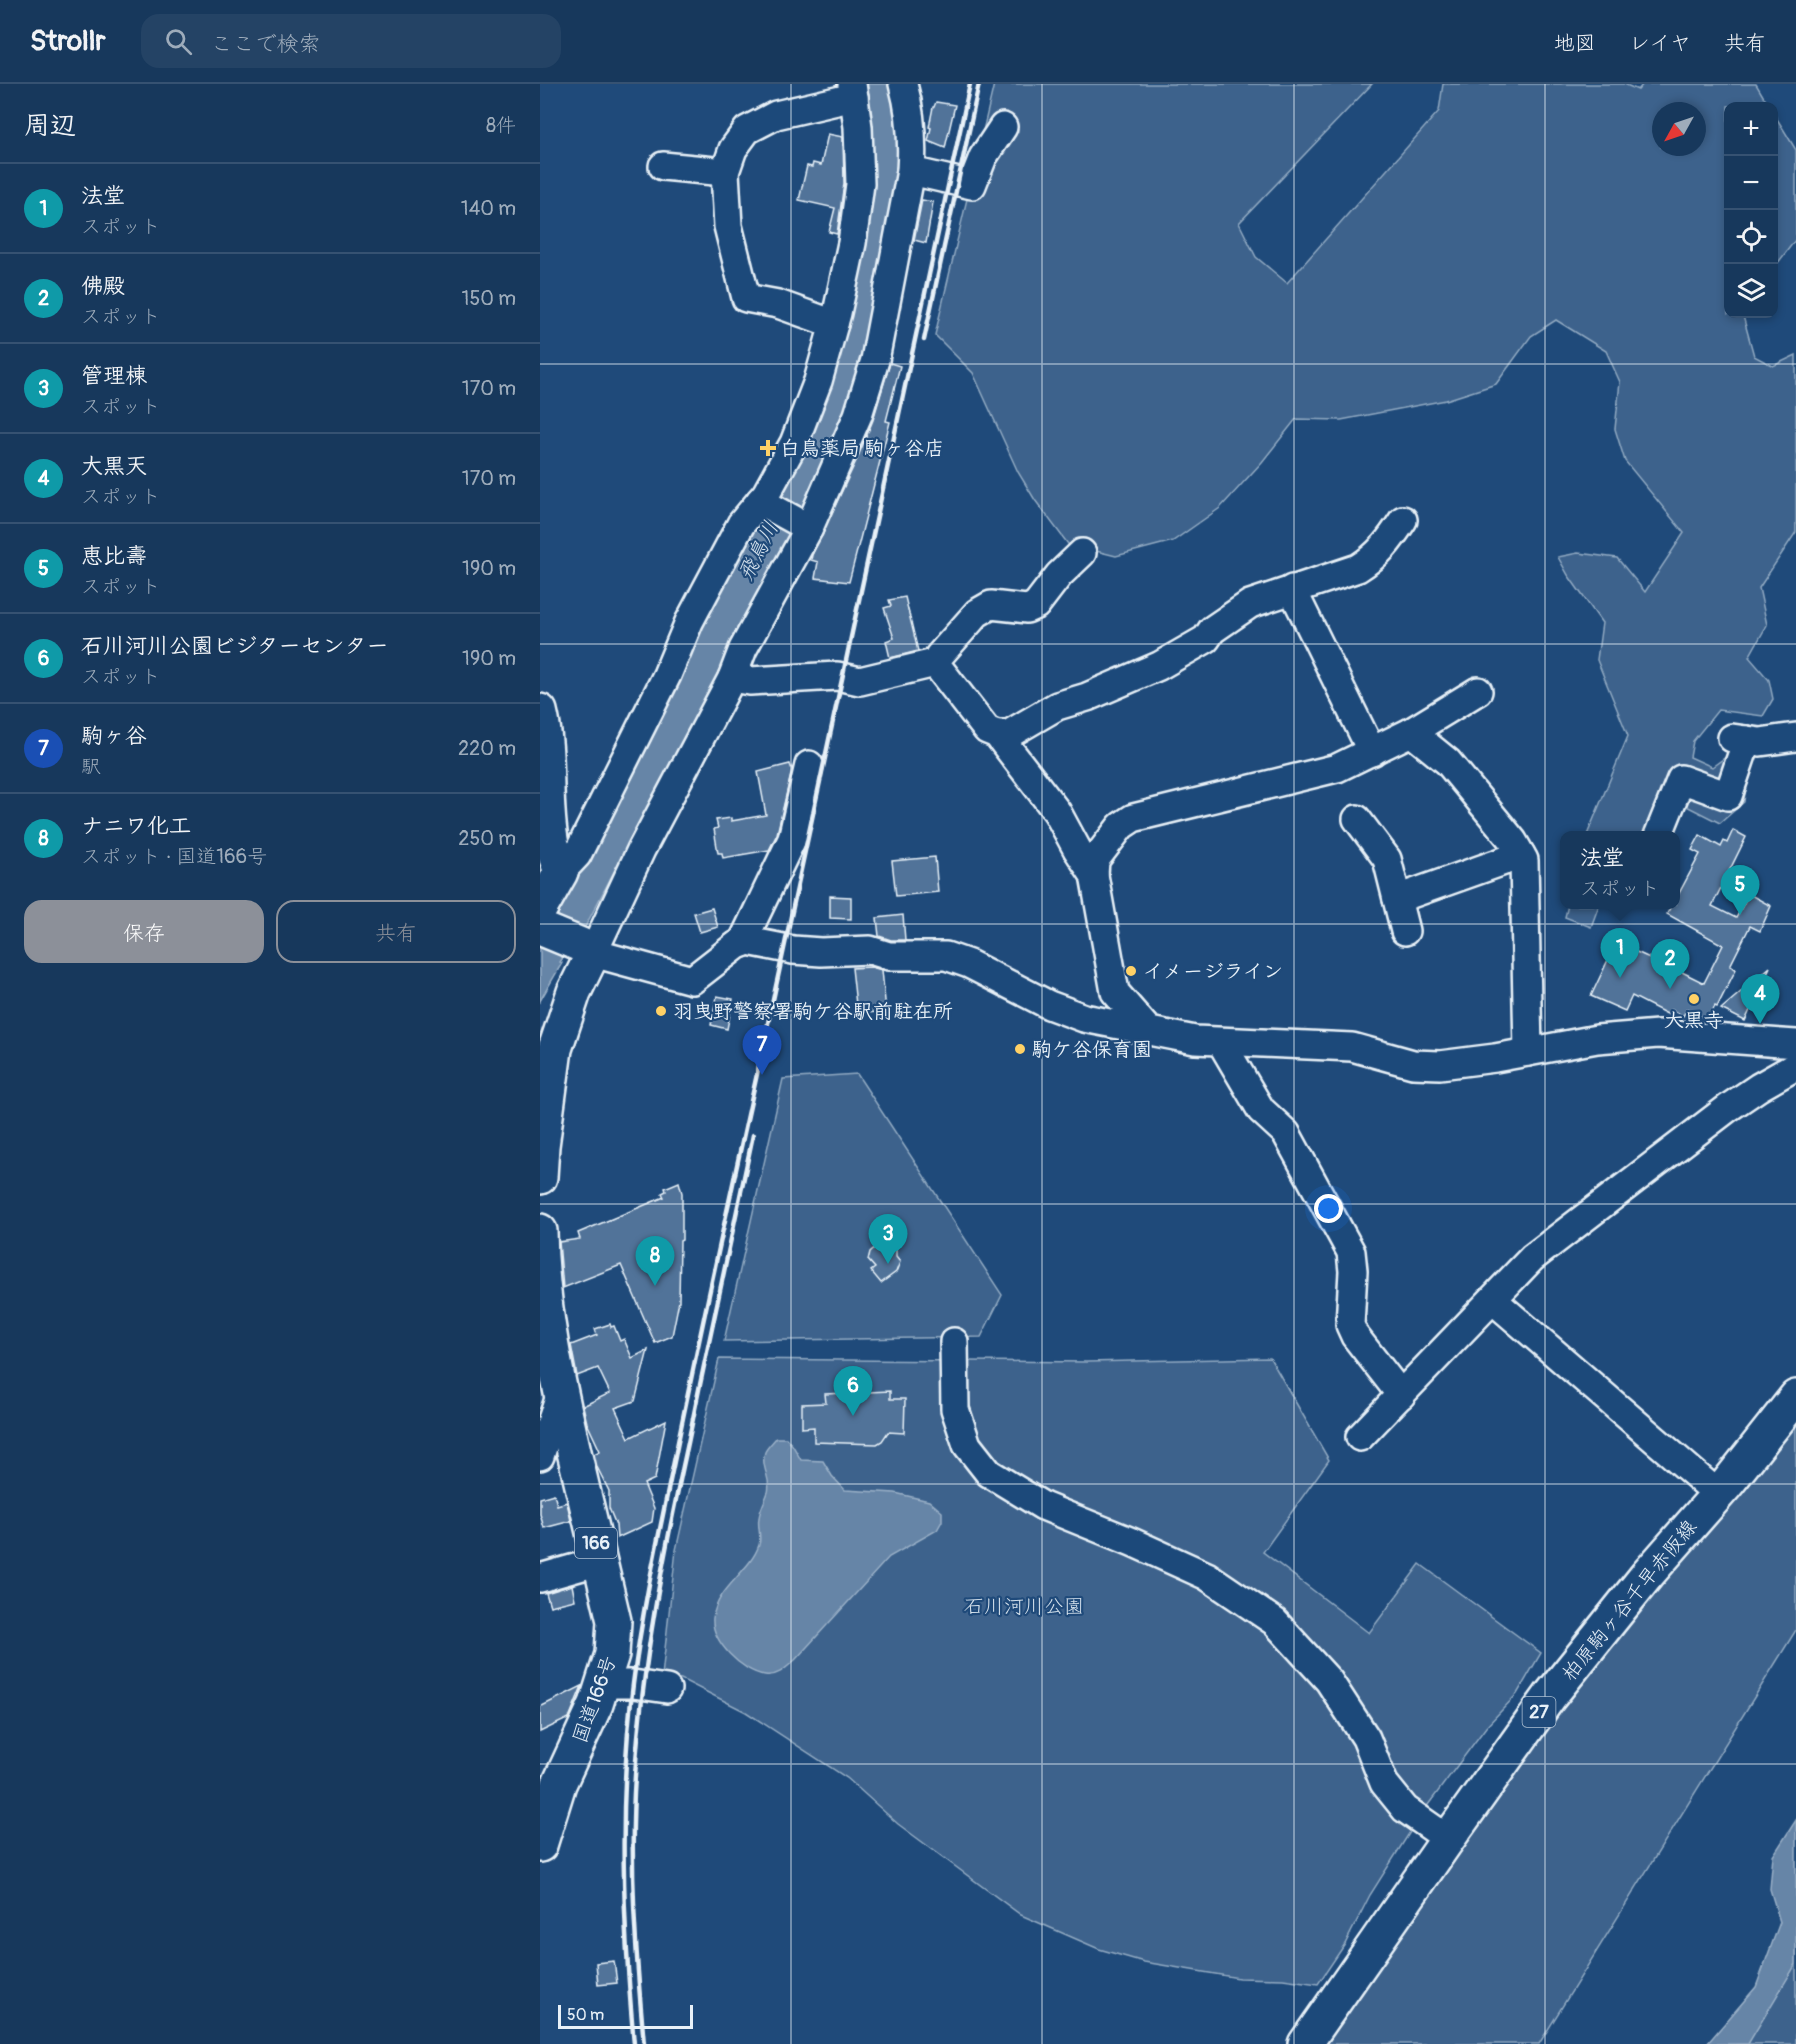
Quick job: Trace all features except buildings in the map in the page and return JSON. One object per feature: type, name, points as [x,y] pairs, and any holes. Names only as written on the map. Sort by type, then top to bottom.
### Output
[{"type":"main road","points":[[540,711],[545,737],[548,814],[552,848],[561,872],[541,921],[587,949],[555,1049],[541,1156]]},
{"type":"main road","name":"国道166号","points":[[540,1231],[540,1254],[548,1323],[561,1393],[614,1621],[612,1654],[596,1704],[559,1784],[540,1845]]},
{"type":"main road","name":"柏原駒ヶ谷千早赤阪線","points":[[1305,2044],[1550,1696],[1647,1575],[1718,1494],[1796,1397]]},
{"type":"street","points":[[903,84],[910,110],[913,149],[911,171],[875,360],[858,415],[807,527],[743,650],[732,678],[587,949],[692,980],[737,945],[748,941],[784,949],[821,952],[870,950],[889,957],[946,956],[969,964],[1049,1005],[1084,1018],[1195,1040],[1352,1047],[1413,1064],[1440,1065],[1597,1039],[1658,1034],[1795,1048]]},
{"type":"street","points":[[561,872],[577,855],[667,675],[689,622],[741,524],[762,502],[794,443],[818,381],[834,324],[852,243],[860,184],[858,127],[853,90],[776,115],[747,130],[733,149],[725,171],[728,226],[746,298],[778,304],[834,324]]},
{"type":"street","points":[[911,171],[972,185],[983,157],[1003,127]]},
{"type":"street","points":[[663,166],[725,171]]},
{"type":"street","points":[[762,502],[807,527]]},
{"type":"street","points":[[935,663],[987,730],[997,734],[1009,734],[1057,706],[1159,666],[1206,639],[1212,630],[1250,604],[1358,568],[1374,558],[1403,520]]},
{"type":"street","points":[[732,678],[750,681],[837,676],[860,681],[935,663],[977,613],[991,605],[1027,609],[1036,605],[1054,581],[1082,553]]},
{"type":"street","points":[[1292,590],[1372,752]]},
{"type":"street","points":[[1149,1030],[1115,992],[1094,875],[1095,860],[1121,826],[1133,818],[1337,768],[1411,732],[1478,691]]},
{"type":"street","points":[[1411,732],[1448,762],[1513,841],[1524,860],[1528,1052]]},
{"type":"street","points":[[997,734],[1057,812],[1094,875]]},
{"type":"street","points":[[1660,831],[1681,779],[1728,796],[1740,739],[1760,742],[1796,737]]},
{"type":"street","points":[[742,944],[792,839],[809,765]]},
{"type":"street","points":[[1357,819],[1387,859],[1405,932]]},
{"type":"street","points":[[1397,899],[1521,855]]},
{"type":"street","points":[[1221,1042],[1261,1110],[1286,1132],[1352,1252],[1350,1325],[1355,1336],[1401,1395]]},
{"type":"street","points":[[1360,1437],[1532,1258],[1728,1108],[1759,1087],[1795,1048]]},
{"type":"street","points":[[1493,1300],[1718,1494]]},
{"type":"street","points":[[954,1342],[955,1409],[967,1445],[989,1473],[1043,1506],[1132,1542],[1207,1576],[1275,1622],[1329,1681],[1366,1738],[1384,1784],[1405,1809],[1448,1839]]},
{"type":"street","points":[[540,1456],[561,1393]]},
{"type":"street","points":[[540,1578],[600,1561]]},
{"type":"street","points":[[602,1684],[633,1684],[667,1689]]},
{"type":"green space","points":[[994,84],[1372,84],[1239,223],[1256,257],[1287,283],[1439,111],[1443,84],[1624,84],[1638,90],[1643,84],[1756,84],[1767,102],[1724,102],[1724,318],[1744,318],[1754,356],[1773,366],[1796,355],[1796,532],[1759,588],[1767,625],[1749,657],[1769,680],[1773,699],[1763,716],[1718,710],[1693,741],[1690,757],[1712,767],[1730,754],[1748,764],[1744,802],[1720,823],[1667,796],[1654,831],[1589,831],[1628,736],[1597,660],[1602,623],[1558,557],[1578,553],[1617,558],[1645,592],[1684,533],[1625,461],[1615,429],[1620,382],[1606,351],[1556,320],[1531,336],[1496,384],[1446,400],[1341,420],[1296,419],[1262,462],[1220,508],[1173,541],[1116,556],[1068,544],[1035,500],[1018,472],[973,373],[935,335]]},
{"type":"green space","points":[[1778,121],[1796,150],[1796,239],[1778,263]]},
{"type":"green space","points":[[1567,909],[1598,909],[1591,927],[1565,917]]},
{"type":"green space","points":[[857,1074],[1002,1295],[981,1337],[724,1341],[783,1079]]},
{"type":"green space","name":"石川河川公園","points":[[1270,1358],[1329,1460],[1263,1552],[1369,1633],[1420,1564],[1541,1653],[1517,1694],[1486,1727],[1422,1813],[1370,1895],[1345,1944],[1318,1984],[1283,1979],[1239,1978],[1144,1962],[1099,1949],[1021,1915],[898,1824],[847,1778],[746,1712],[681,1679],[662,1676],[676,1550],[719,1359],[1087,1362]]},
{"type":"green space","points":[[1796,1423],[1796,1630],[1539,2044],[1317,2044],[1593,1656]]},
{"type":"green space","points":[[1796,1947],[1796,2044],[1737,2044]]},
{"type":"water","name":"飛鳥川","points":[[857,84],[893,84],[903,165],[859,374],[812,495],[788,543],[585,927],[560,962],[562,963],[540,1001],[540,943],[752,531],[842,316]]},
{"type":"water","points":[[776,1438],[786,1438],[801,1460],[823,1461],[832,1476],[845,1490],[895,1493],[929,1501],[942,1512],[942,1521],[937,1530],[889,1557],[796,1659],[782,1671],[765,1675],[747,1668],[730,1654],[717,1636],[713,1618],[721,1597],[755,1555],[759,1545],[760,1515],[769,1487],[764,1457],[766,1450]]},
{"type":"water","points":[[1796,1820],[1796,1964],[1748,2044],[1707,2044],[1756,1987],[1780,1922],[1770,1889],[1773,1856]]},
{"type":"railway","points":[[634,2044],[627,1954],[624,1819],[628,1729],[642,1624],[707,1303],[970,84]]},
{"type":"railway","points":[[924,340],[979,84]]},
{"type":"railway","points":[[644,2044],[633,1876],[633,1809],[643,1692],[655,1608],[671,1526],[753,1135]]},
{"type":"place","name":"白鳥薬局 駒ヶ谷店","points":[[768,448]]},
{"type":"place","name":"恵比壽","points":[[1740,915]]},
{"type":"place","name":"イメージライン","points":[[1131,971]]},
{"type":"place","name":"法堂","points":[[1620,978]]},
{"type":"place","name":"佛殿","points":[[1670,989]]},
{"type":"place","name":"大黒寺","points":[[1694,999]]},
{"type":"place","name":"羽曳野警察署駒ケ谷駅前駐在所","points":[[661,1011]]},
{"type":"place","name":"大黒天","points":[[1760,1024]]},
{"type":"place","name":"駒ケ谷保育園","points":[[1020,1049]]},
{"type":"place","name":"駒ヶ谷","points":[[762,1075]]},
{"type":"place","name":"管理棟","points":[[888,1264]]},
{"type":"place","name":"ナニワ化工","points":[[655,1286]]},
{"type":"place","name":"石川河川公園ビジターセンター","points":[[853,1416]]}]
